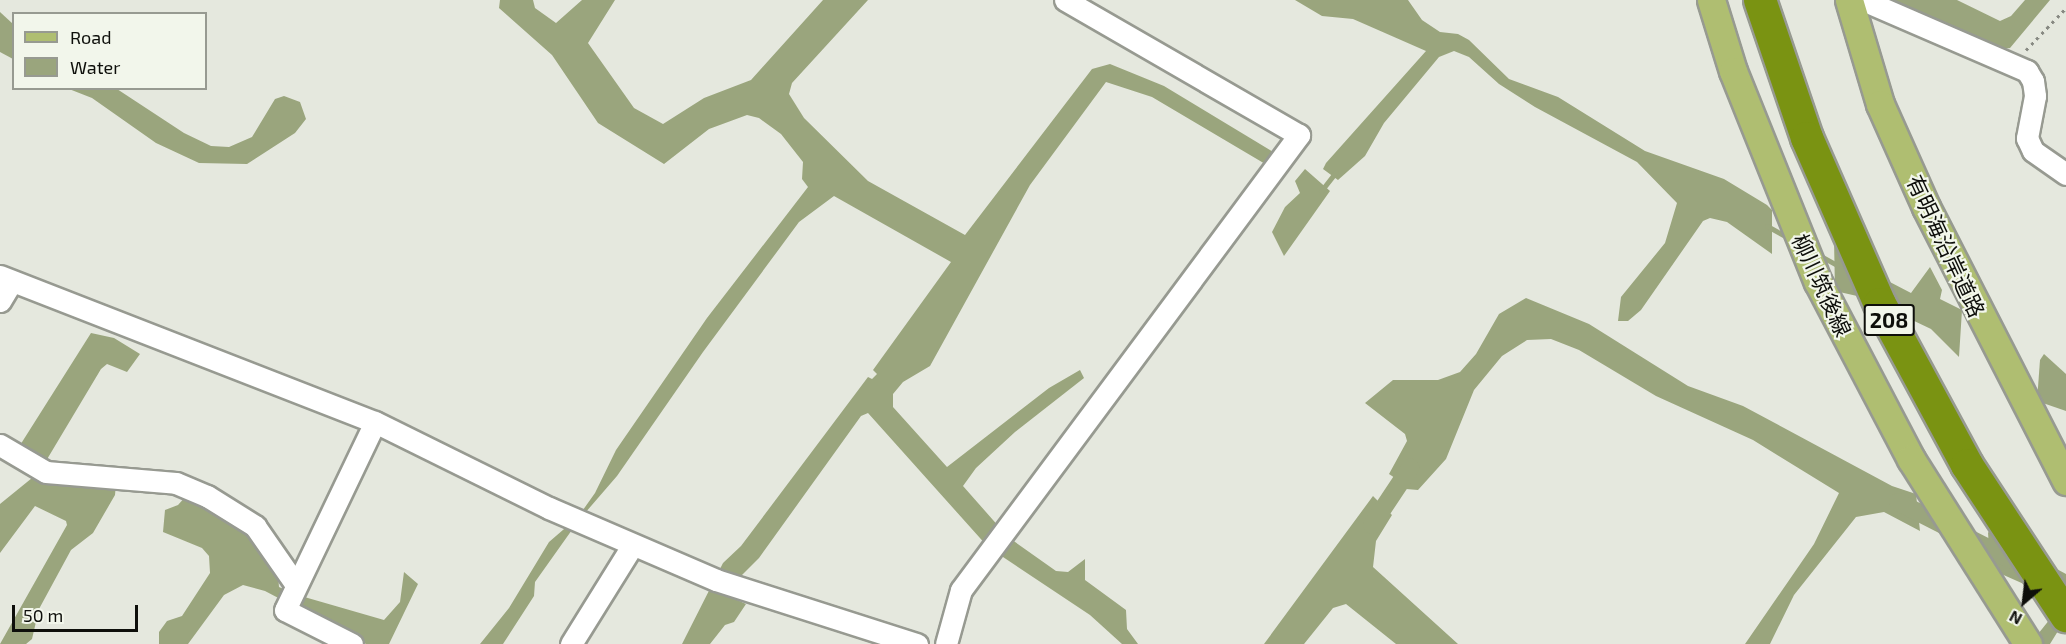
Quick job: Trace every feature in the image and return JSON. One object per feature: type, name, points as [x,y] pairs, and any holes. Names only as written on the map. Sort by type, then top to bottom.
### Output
[{"type":"highway","name":"208","points":[[1760,0],[1807,138],[1880,304],[1967,465],[2066,616]]},
{"type":"highway","name":"208","points":[[1768,0],[1816,135],[1890,302],[1977,461],[2066,599]]},
{"type":"main road","name":"柳川筑後線","points":[[1711,0],[1733,71],[1818,282],[1911,459],[2006,614],[2028,644]]},
{"type":"main road","name":"有明海沿岸道路","points":[[1849,0],[1880,104],[1926,207],[2021,400],[2066,481]]},
{"type":"street","points":[[946,644],[962,590],[1299,135],[1065,0]]},
{"type":"street","points":[[1863,0],[2027,71],[2033,81],[2035,96],[2027,138],[2033,151],[2066,174]]},
{"type":"street","points":[[0,301],[6,278],[375,423],[632,546],[716,580],[917,644]]},
{"type":"street","points":[[352,644],[285,610],[375,423]]},
{"type":"street","points":[[0,445],[46,472],[176,483],[207,496],[255,526],[296,585]]},
{"type":"street","points":[[571,644],[632,546]]},
{"type":"path","points":[[2014,64],[2048,23],[2066,8]]},
{"type":"water","points":[[500,0],[533,0],[535,8],[556,23],[582,0],[615,0],[588,43],[634,108],[663,124],[704,98],[751,80],[823,0],[868,0],[792,83],[789,94],[804,118],[868,181],[965,235],[1092,69],[1110,64],[1164,86],[1280,156],[1272,168],[1152,97],[1106,82],[1030,185],[930,366],[903,382],[893,394],[893,407],[947,467],[1049,388],[1080,370],[1084,378],[1015,432],[976,468],[963,486],[1008,537],[1056,571],[1068,572],[1085,559],[1085,580],[1126,610],[1127,629],[1138,644],[1122,644],[1090,615],[988,547],[868,413],[861,416],[759,558],[742,575],[735,599],[746,604],[734,622],[725,625],[710,644],[682,644],[723,563],[741,546],[868,377],[872,379],[877,374],[873,370],[951,262],[834,196],[799,222],[703,352],[617,476],[579,520],[535,582],[534,596],[503,644],[480,644],[509,608],[549,542],[578,517],[595,493],[616,450],[707,318],[808,187],[802,179],[803,162],[781,134],[759,118],[747,115],[709,129],[664,164],[598,123],[552,55],[499,8]]},
{"type":"water","points":[[1295,0],[1408,0],[1422,20],[1440,32],[1458,34],[1469,40],[1509,79],[1558,97],[1645,151],[1724,179],[1767,205],[1772,210],[1772,254],[1727,222],[1710,218],[1703,221],[1641,310],[1628,321],[1618,321],[1621,297],[1665,243],[1677,203],[1637,162],[1535,107],[1499,84],[1469,57],[1454,51],[1439,57],[1384,123],[1365,156],[1338,180],[1323,169],[1326,163],[1426,51],[1353,19],[1322,16]]},
{"type":"water","points":[[1869,0],[1957,0],[2000,21],[2011,16],[2025,0],[2050,0],[2010,48],[2002,49]]},
{"type":"water","points":[[0,12],[12,23],[12,58],[0,52]]},
{"type":"water","points":[[72,90],[119,90],[184,133],[211,146],[229,147],[252,137],[275,99],[284,96],[300,102],[306,119],[295,133],[247,164],[199,163],[156,143],[92,98]]},
{"type":"water","points":[[1305,169],[1330,191],[1284,256],[1272,232],[1285,207],[1300,193],[1295,181]]},
{"type":"water","points":[[1834,239],[1861,267],[1911,293],[1930,267],[1942,290],[1940,299],[1962,310],[1959,357],[1931,329],[1866,298],[1835,291]]},
{"type":"water","points":[[1526,298],[1589,324],[1688,386],[1743,406],[1892,486],[1916,494],[1920,531],[1884,512],[1856,517],[1794,595],[1770,644],[1745,644],[1814,544],[1839,493],[1753,440],[1656,396],[1579,350],[1551,339],[1527,340],[1502,356],[1474,390],[1446,459],[1418,490],[1394,488],[1395,478],[1389,474],[1407,441],[1405,434],[1365,403],[1393,380],[1438,380],[1460,372],[1476,354],[1499,314]]},
{"type":"water","points":[[91,333],[114,338],[140,354],[127,372],[107,364],[101,369],[43,466],[17,450]]},
{"type":"water","points":[[2044,354],[2066,374],[2066,411],[2037,401],[2040,360]]},
{"type":"water","points":[[32,478],[116,484],[115,495],[93,533],[71,550],[39,609],[32,639],[26,644],[0,644],[67,525],[66,521],[35,506],[0,553],[0,504]]},
{"type":"water","points":[[187,495],[229,515],[277,563],[279,587],[294,594],[384,620],[400,602],[404,572],[418,584],[389,644],[366,644],[265,591],[243,585],[224,595],[188,644],[159,644],[159,632],[167,621],[182,616],[210,573],[209,556],[202,548],[163,532],[165,510],[178,505]]},
{"type":"water","points":[[1373,496],[1392,515],[1376,541],[1373,567],[1458,644],[1396,644],[1346,604],[1333,608],[1304,644],[1264,644]]},
{"type":"water","points":[[1988,532],[2066,574],[2066,618],[2050,644],[2030,644],[2050,619],[2035,589],[1990,569]]},
{"type":"waterway","points":[[1321,191],[1336,172]]},
{"type":"waterway","points":[[1767,226],[1790,239]]},
{"type":"waterway","points":[[1817,254],[1837,265]]},
{"type":"waterway","points":[[1372,525],[1410,468]]},
{"type":"waterway","points":[[1898,502],[2010,559]]}]
